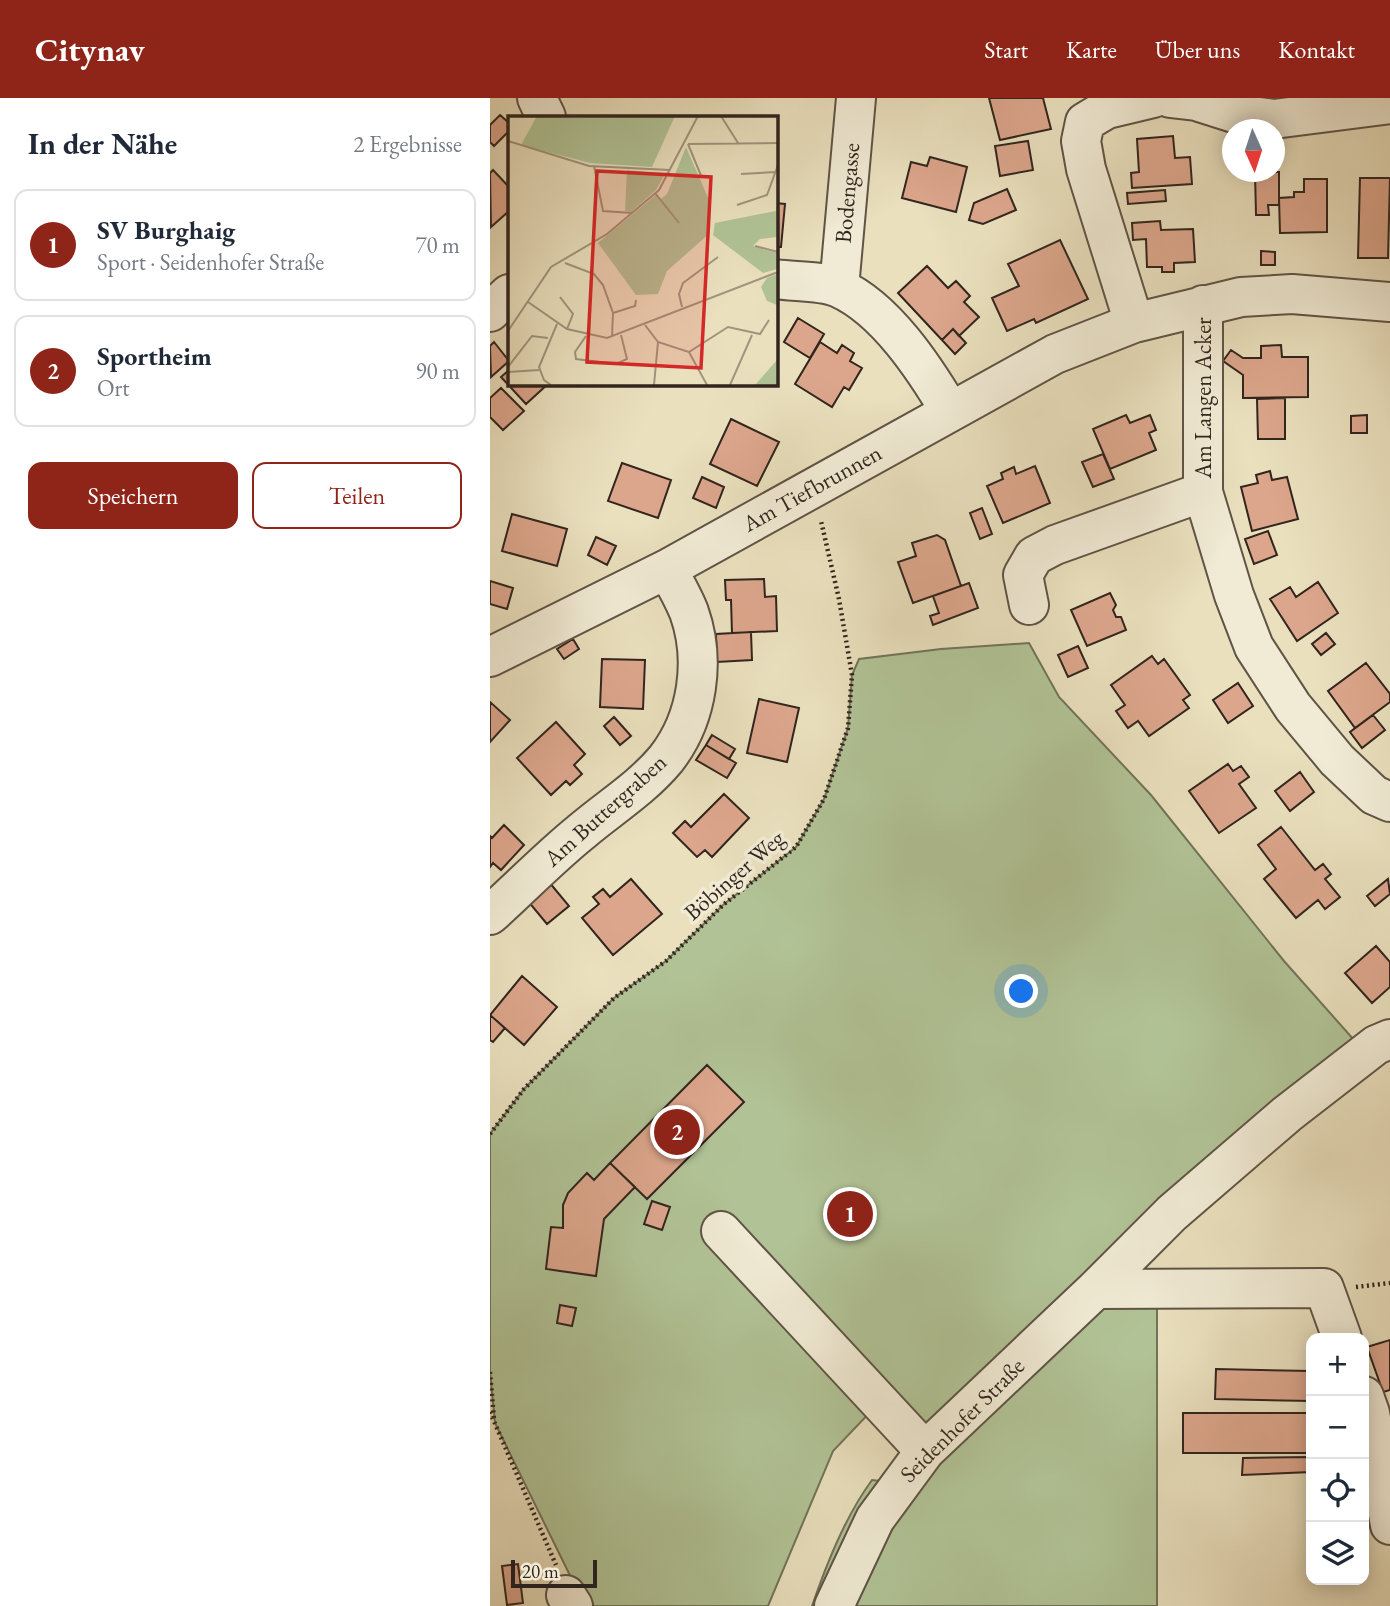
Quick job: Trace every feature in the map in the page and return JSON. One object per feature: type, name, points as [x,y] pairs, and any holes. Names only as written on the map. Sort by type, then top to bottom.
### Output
[{"type":"street","points":[[537,98],[546,116]]},
{"type":"street","name":"Bodengasse","points":[[839,288],[856,98]]},
{"type":"street","points":[[1134,323],[1086,169],[1081,141],[1085,122],[1107,109],[1153,98]]},
{"type":"street","points":[[1170,98],[1196,101],[1237,114],[1274,119],[1390,104]]},
{"type":"street","points":[[777,279],[839,288],[881,318],[913,353],[950,411]]},
{"type":"street","name":"Am Tiefbrunnen","points":[[490,657],[667,569],[1055,354],[1134,323],[1241,297],[1292,294],[1390,302]]},
{"type":"street","points":[[490,312],[508,295]]},
{"type":"street","name":"Am Langen Acker","points":[[1203,305],[1203,492],[1225,568],[1254,647],[1293,707],[1337,760],[1374,795],[1390,802]]},
{"type":"street","name":"Am Langen Acker","points":[[1029,606],[1023,575],[1034,556],[1089,531],[1203,492]]},
{"type":"street","name":"Am Buttergraben","points":[[490,915],[578,834],[645,780],[666,758],[682,730],[694,701],[697,639],[688,611],[667,569]]},
{"type":"street","name":"Seidenhofer Straße","points":[[834,1606],[875,1519],[925,1451],[1172,1213],[1287,1114],[1376,1045],[1390,1039]]},
{"type":"street","points":[[721,1231],[925,1451]]},
{"type":"street","points":[[1096,1289],[1324,1288],[1340,1333]]},
{"type":"street","points":[[1369,1410],[1390,1525]]},
{"type":"path","name":"Böbinger Weg","points":[[490,1134],[524,1089],[614,998],[666,961],[723,905],[796,847],[824,799],[848,728],[852,675],[814,486]]},
{"type":"path","points":[[490,1372],[495,1423]]},
{"type":"path","points":[[490,1412],[569,1600]]},
{"type":"green space","points":[[1029,643],[1059,697],[1151,795],[1284,961],[1354,1040],[912,1449],[875,1407],[833,1451],[768,1606],[585,1606],[495,1423],[490,1372],[490,1134],[524,1089],[614,998],[666,961],[723,905],[796,847],[824,799],[848,728],[852,675],[859,659],[941,649]]},
{"type":"green space","points":[[1157,1297],[1157,1606],[851,1606],[917,1479],[1105,1299]]},
{"type":"green space","points":[[872,1480],[881,1481],[824,1606],[812,1606],[853,1509]]},
{"type":"building","points":[[989,98],[1043,98],[1051,129],[1000,140]]},
{"type":"building","points":[[500,115],[508,122],[508,132],[494,146],[490,142],[490,125]]},
{"type":"building","points":[[1173,136],[1175,158],[1190,157],[1192,184],[1132,188],[1131,173],[1139,172],[1137,139]]},
{"type":"building","points":[[1028,141],[1033,170],[1000,176],[995,146]]},
{"type":"building","points":[[930,157],[967,167],[956,212],[902,198],[911,162],[927,166]]},
{"type":"building","points":[[493,170],[508,186],[508,212],[491,227],[490,173]]},
{"type":"building","points":[[1360,178],[1390,178],[1388,258],[1358,258]]},
{"type":"building","points":[[1304,179],[1327,179],[1327,232],[1280,233],[1279,198],[1294,197],[1294,192],[1304,192]]},
{"type":"building","points":[[1255,182],[1279,182],[1279,205],[1268,205],[1269,215],[1256,215]]},
{"type":"building","points":[[1007,189],[1016,210],[983,224],[969,220],[974,203]]},
{"type":"building","points":[[1165,190],[1166,201],[1128,204],[1127,193]]},
{"type":"building","points":[[777,203],[785,204],[781,247],[777,247]]},
{"type":"building","points":[[1160,221],[1161,230],[1193,229],[1195,262],[1174,263],[1174,272],[1162,272],[1162,267],[1147,267],[1146,239],[1133,240],[1132,223]]},
{"type":"building","points":[[1060,240],[1088,299],[1036,323],[1034,319],[1007,331],[992,298],[1019,286],[1008,264]]},
{"type":"building","points":[[1261,251],[1275,252],[1275,265],[1261,265]]},
{"type":"building","points":[[927,266],[948,288],[956,281],[970,296],[964,302],[979,317],[959,336],[953,329],[942,340],[898,293]]},
{"type":"building","points":[[798,318],[824,334],[810,358],[784,342]]},
{"type":"building","points":[[953,329],[966,343],[955,354],[942,340]]},
{"type":"building","points":[[494,342],[508,360],[491,377],[490,346]]},
{"type":"building","points":[[820,342],[837,353],[842,345],[854,353],[850,361],[862,368],[849,390],[844,387],[832,407],[795,384]]},
{"type":"building","points":[[1281,345],[1282,357],[1308,357],[1308,397],[1243,398],[1243,375],[1223,361],[1231,350],[1243,358],[1261,358],[1261,346]]},
{"type":"building","points":[[508,371],[508,385],[501,377]]},
{"type":"building","points":[[508,385],[547,385],[526,404]]},
{"type":"building","points":[[501,388],[524,411],[503,430],[490,417],[490,398]]},
{"type":"building","points":[[1285,398],[1285,439],[1258,439],[1257,399]]},
{"type":"building","points":[[1126,415],[1130,423],[1150,415],[1156,430],[1149,433],[1156,450],[1110,469],[1093,429]]},
{"type":"building","points":[[1367,415],[1367,433],[1351,433],[1351,416]]},
{"type":"building","points":[[731,419],[779,442],[757,486],[710,464]]},
{"type":"building","points":[[1103,454],[1114,479],[1093,487],[1082,462]]},
{"type":"building","points":[[622,463],[671,480],[658,518],[608,501]]},
{"type":"building","points":[[1035,466],[1050,503],[1003,523],[987,486],[1003,479],[1001,473],[1014,467],[1016,474]]},
{"type":"building","points":[[1270,471],[1272,480],[1287,477],[1298,519],[1252,531],[1241,487],[1258,483],[1256,475]]},
{"type":"building","points":[[702,477],[724,487],[716,508],[693,498]]},
{"type":"building","points":[[982,508],[992,534],[980,539],[970,513]]},
{"type":"building","points":[[512,514],[567,529],[557,566],[502,551]]},
{"type":"building","points":[[1268,531],[1277,555],[1254,564],[1245,539]]},
{"type":"building","points":[[937,535],[945,540],[961,586],[913,603],[898,562],[916,556],[912,543]]},
{"type":"building","points":[[596,537],[616,546],[607,565],[588,555]]},
{"type":"building","points":[[764,579],[765,597],[776,596],[777,631],[732,633],[731,600],[726,600],[725,580]]},
{"type":"building","points":[[490,581],[513,588],[507,609],[490,604]]},
{"type":"building","points":[[1318,582],[1338,613],[1297,641],[1270,599],[1290,587],[1296,597]]},
{"type":"building","points":[[969,583],[978,608],[933,625],[930,616],[939,613],[933,596]]},
{"type":"building","points":[[1110,593],[1116,605],[1113,610],[1116,617],[1121,617],[1126,630],[1087,646],[1071,610]]},
{"type":"building","points":[[751,632],[752,660],[717,662],[716,634]]},
{"type":"building","points":[[1326,633],[1335,644],[1321,655],[1312,644]]},
{"type":"building","points":[[573,639],[579,649],[564,659],[557,649]]},
{"type":"building","points":[[1078,646],[1088,668],[1068,677],[1058,655]]},
{"type":"building","points":[[1152,656],[1158,664],[1164,659],[1190,695],[1183,700],[1189,708],[1149,736],[1138,721],[1128,728],[1116,711],[1125,705],[1111,685]]},
{"type":"building","points":[[602,659],[645,660],[643,709],[600,707]]},
{"type":"building","points":[[1366,663],[1390,694],[1390,702],[1355,728],[1328,691]]},
{"type":"building","points":[[1238,683],[1253,706],[1228,723],[1213,700]]},
{"type":"building","points":[[759,699],[799,708],[787,762],[747,753]]},
{"type":"building","points":[[490,702],[510,720],[490,742]]},
{"type":"building","points":[[1373,715],[1385,730],[1362,748],[1350,732]]},
{"type":"building","points":[[614,717],[631,736],[620,745],[604,726]]},
{"type":"building","points":[[556,722],[585,754],[574,765],[582,774],[570,785],[566,781],[551,795],[517,758]]},
{"type":"building","points":[[712,735],[735,749],[729,759],[706,745]]},
{"type":"building","points":[[706,745],[736,763],[727,778],[696,760]]},
{"type":"building","points":[[1228,764],[1233,771],[1241,766],[1249,777],[1239,784],[1256,808],[1219,833],[1189,791]]},
{"type":"building","points":[[1300,772],[1314,792],[1290,811],[1275,791]]},
{"type":"building","points":[[724,794],[749,818],[712,857],[705,850],[697,857],[673,833],[685,821],[691,827]]},
{"type":"building","points":[[504,825],[524,845],[501,870],[493,863],[490,867],[490,836],[492,838]]},
{"type":"building","points":[[1281,827],[1315,870],[1323,864],[1331,874],[1325,879],[1340,897],[1325,909],[1318,900],[1296,918],[1264,879],[1276,869],[1258,845]]},
{"type":"building","points":[[631,879],[662,914],[613,955],[582,918],[599,904],[593,897],[603,889],[610,897]]},
{"type":"building","points":[[1388,879],[1390,894],[1375,906],[1367,896]]},
{"type":"building","points":[[549,882],[569,906],[547,924],[527,900]]},
{"type":"building","points":[[1376,946],[1390,962],[1390,987],[1372,1003],[1345,973]]},
{"type":"building","points":[[522,976],[557,1007],[524,1045],[490,1015]]},
{"type":"building","points":[[490,1015],[505,1028],[493,1042],[490,1040]]},
{"type":"building","points":[[707,1065],[744,1102],[647,1199],[610,1163]]},
{"type":"building","points":[[610,1163],[635,1187],[604,1219],[596,1276],[546,1269],[551,1227],[563,1228],[563,1205],[568,1193],[587,1173],[594,1180]]},
{"type":"building","points":[[652,1201],[670,1207],[662,1230],[644,1224]]},
{"type":"building","points":[[560,1305],[576,1308],[572,1326],[557,1323]]},
{"type":"building","points":[[1390,1340],[1390,1390],[1383,1392],[1369,1346]]},
{"type":"building","points":[[1216,1369],[1306,1371],[1306,1401],[1215,1399]]},
{"type":"building","points":[[1183,1413],[1306,1413],[1306,1453],[1183,1453]]},
{"type":"building","points":[[1306,1457],[1306,1472],[1242,1475],[1243,1458]]},
{"type":"building","points":[[518,1564],[523,1603],[507,1605],[502,1566]]},
{"type":"place","name":"Sportheim","points":[[677,1132]]},
{"type":"place","name":"SV Burghaig","points":[[850,1214]]}]
